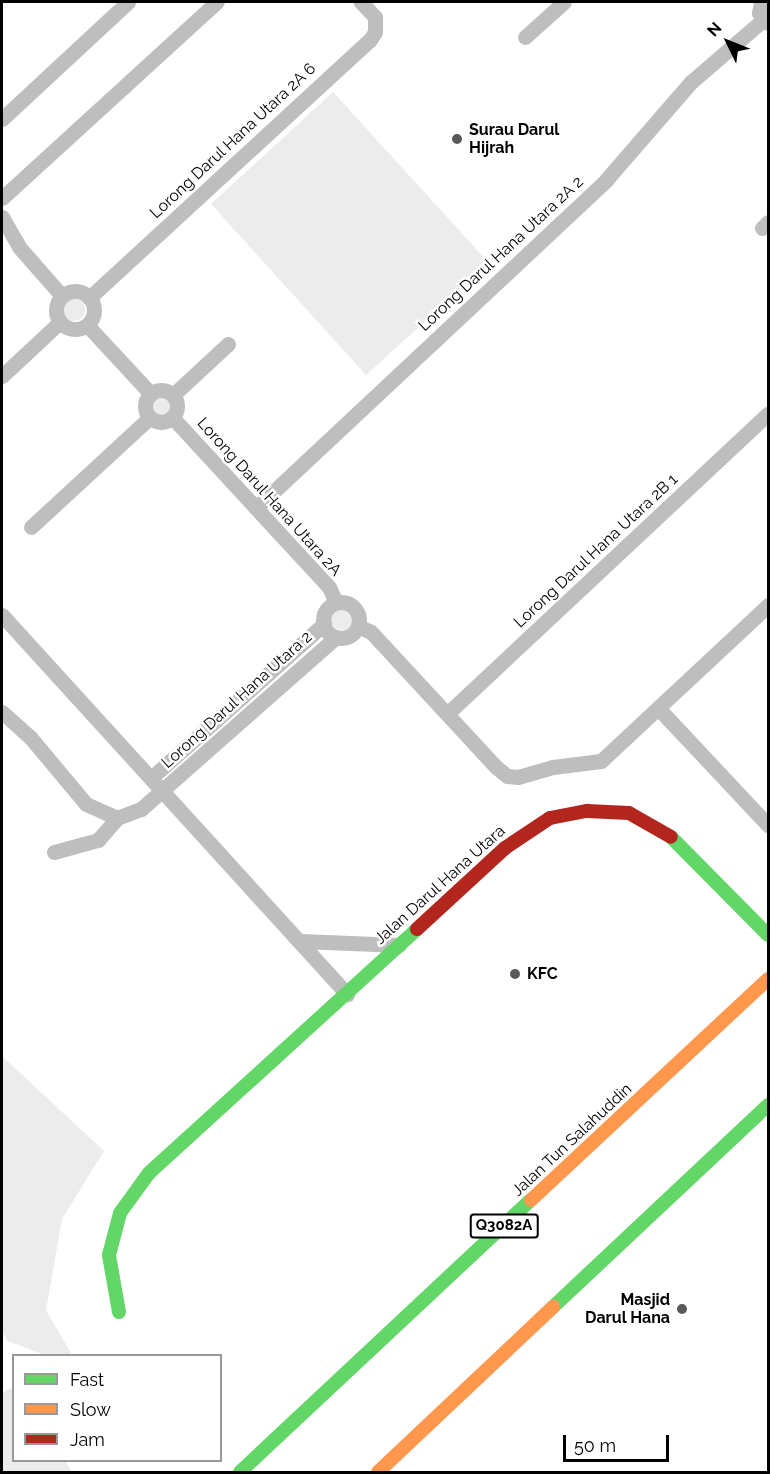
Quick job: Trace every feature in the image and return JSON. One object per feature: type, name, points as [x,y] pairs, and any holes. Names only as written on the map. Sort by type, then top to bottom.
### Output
[{"type":"main road","name":"Jalan Darul Hana Utara","points":[[119,1312],[109,1255],[120,1213],[149,1173],[505,848],[550,818],[587,810],[629,813],[669,835],[768,935]]},
{"type":"main road","name":"Jalan Tun Salahuddin","points":[[240,1473],[768,980]]},
{"type":"main road","points":[[378,1473],[768,1105]]},
{"type":"street","points":[[2,119],[128,2]]},
{"type":"street","points":[[2,198],[217,2]]},
{"type":"street","name":"Lorong Darul Hana Utara 2A 6","points":[[89,298],[370,40],[377,24],[363,2]]},
{"type":"street","points":[[525,37],[564,2]]},
{"type":"street","points":[[761,2],[766,22]]},
{"type":"street","name":"Lorong Darul Hana Utara 2A 2","points":[[256,508],[606,180],[691,82],[766,22]]},
{"type":"street","points":[[2,217],[19,247]]},
{"type":"street","points":[[2,234],[19,247],[62,296]]},
{"type":"street","points":[[74,291],[89,298],[94,312],[87,325],[72,329],[60,322],[56,307],[62,296],[74,291]]},
{"type":"street","points":[[2,376],[60,322]]},
{"type":"street","points":[[87,325],[151,394]]},
{"type":"street","points":[[173,395],[228,344]]},
{"type":"street","points":[[164,390],[173,395],[177,404],[172,417],[162,422],[150,417],[146,404],[151,394],[164,390]]},
{"type":"street","name":"Lorong Darul Hana Utara 2B 1","points":[[448,713],[768,414]]},
{"type":"street","points":[[31,527],[150,417]]},
{"type":"street","name":"Lorong Darul Hana Utara 2A","points":[[172,417],[329,587],[336,603]]},
{"type":"street","points":[[336,603],[354,608],[358,626],[348,636],[336,637],[324,624],[325,612],[336,603]]},
{"type":"street","points":[[358,626],[371,632],[496,767],[507,776],[518,777],[553,767],[601,761],[768,605]]},
{"type":"street","points":[[2,615],[347,994]]},
{"type":"street","name":"Lorong Darul Hana Utara 2","points":[[151,778],[324,624]]},
{"type":"street","name":"Lorong Darul Hana Utara 2","points":[[117,818],[141,809],[163,791],[336,637]]},
{"type":"street","points":[[658,708],[768,825]]},
{"type":"street","points":[[2,712],[45,753],[86,804],[117,818],[98,840],[54,852]]},
{"type":"street","points":[[300,941],[399,945]]},
{"type":"shaded area","points":[[333,92],[489,263],[366,375],[211,204]]},
{"type":"shaded area","points":[[74,299],[82,302],[85,310],[82,318],[74,321],[66,318],[63,310],[66,302]]},
{"type":"shaded area","points":[[161,395],[169,398],[172,406],[169,414],[161,417],[153,414],[150,406],[153,398]]},
{"type":"shaded area","points":[[338,608],[346,608],[353,615],[353,623],[346,630],[338,630],[331,623],[331,615]]},
{"type":"shaded area","points":[[2,1056],[104,1151],[62,1219],[46,1310],[71,1354],[42,1354],[8,1341],[2,1332]]},
{"type":"shaded area","points":[[12,1388],[12,1462],[66,1462],[71,1472],[2,1472],[2,1393]]},
{"type":"traffic: fast","points":[[671,837],[768,935]]},
{"type":"traffic: fast","points":[[119,1312],[109,1255],[120,1213],[149,1173],[417,929]]},
{"type":"traffic: fast","points":[[553,1307],[768,1105]]},
{"type":"traffic: fast","points":[[240,1472],[531,1200]]},
{"type":"traffic: slow","points":[[531,1200],[768,979]]},
{"type":"traffic: slow","points":[[378,1472],[553,1307]]},
{"type":"traffic: jam","points":[[417,929],[505,848],[550,818],[587,811],[629,813],[671,837]]},
{"type":"place","name":"Surau Darul Hijrah","points":[[457,139]]},
{"type":"place","name":"KFC","points":[[515,974]]},
{"type":"place","name":"Masjid Darul Hana","points":[[682,1309]]}]
